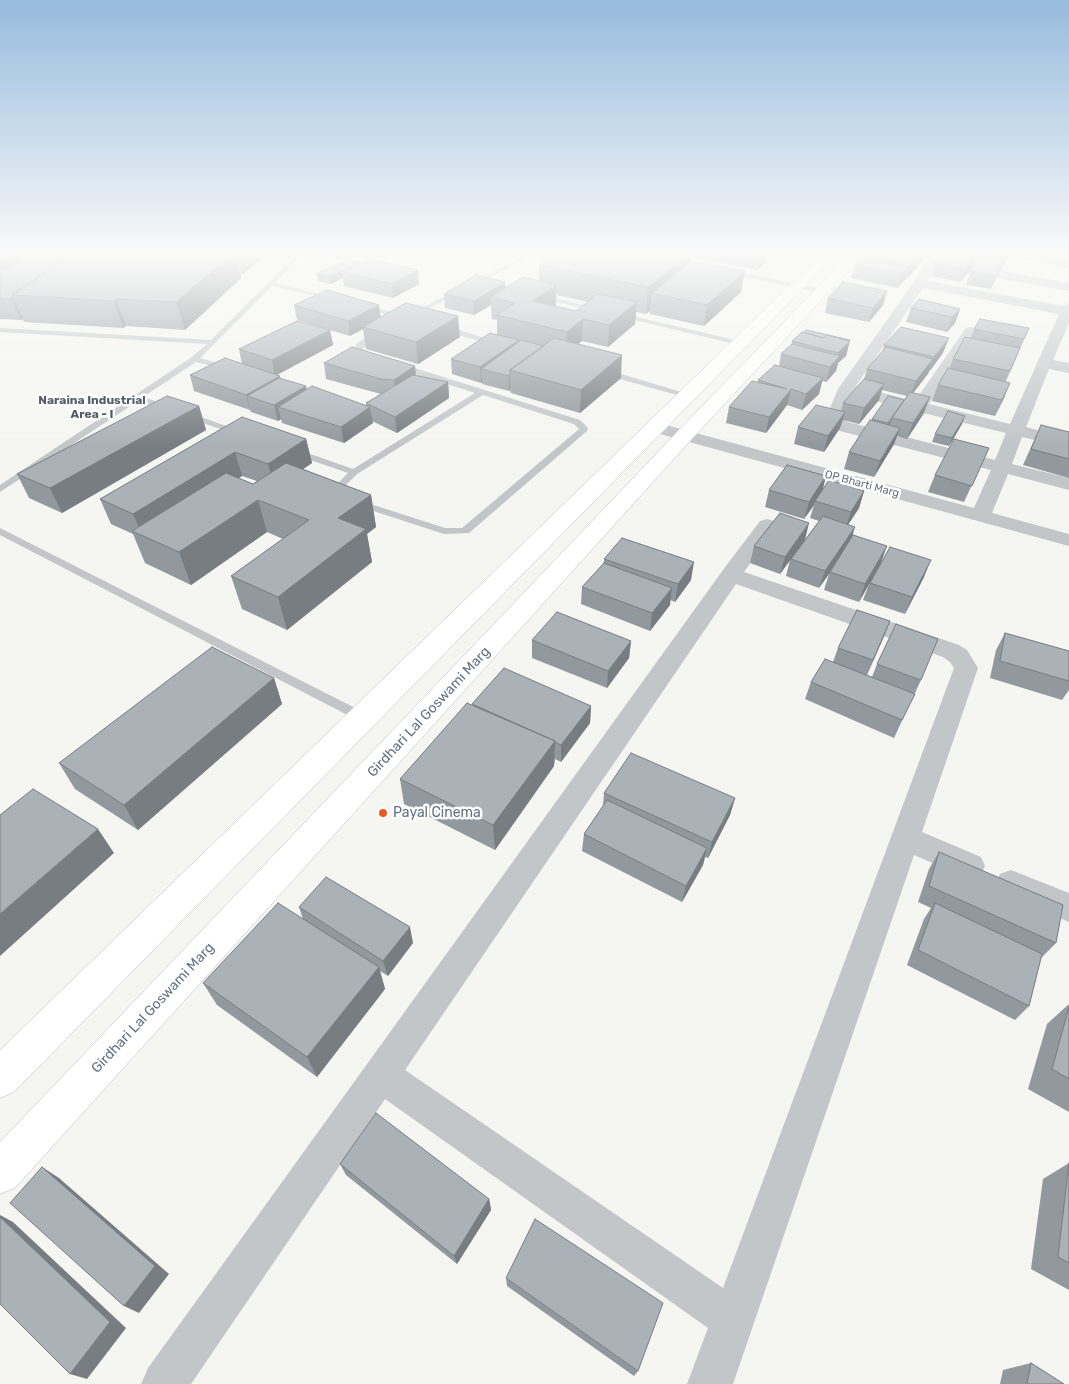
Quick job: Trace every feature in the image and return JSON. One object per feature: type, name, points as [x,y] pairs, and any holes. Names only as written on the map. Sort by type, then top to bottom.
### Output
[{"type":"main road","name":"Girdhari Lal Goswami Marg","points":[[0,1078],[739,343],[773,317]]},
{"type":"main road","name":"Girdhari Lal Goswami Marg","points":[[0,1173],[684,436],[786,317]]},
{"type":"street","points":[[897,317],[846,390],[835,415],[837,423],[842,426],[1069,484]]},
{"type":"street","points":[[981,516],[1065,317]]},
{"type":"street","points":[[919,407],[971,332]]},
{"type":"street","points":[[1044,363],[1069,368]]},
{"type":"street","points":[[846,390],[1069,443]]},
{"type":"street","name":"OP Bharti Marg","points":[[655,427],[1069,540]]},
{"type":"street","points":[[164,1384],[767,525]]},
{"type":"street","points":[[710,1384],[966,668],[964,662],[951,651],[731,575]]},
{"type":"street","points":[[904,838],[1069,908]]},
{"type":"street","points":[[381,1075],[733,1320]]},
{"type":"lane","points":[[0,489],[195,359],[239,317]]},
{"type":"lane","points":[[401,317],[411,319]]},
{"type":"lane","points":[[415,317],[364,341],[358,350],[480,393],[577,422],[584,428],[465,531],[444,531],[349,500],[336,493],[336,490],[354,472],[480,393]]},
{"type":"lane","points":[[625,317],[739,343]]},
{"type":"lane","points":[[434,326],[509,346]]},
{"type":"lane","points":[[0,330],[213,342]]},
{"type":"lane","points":[[195,359],[240,373]]},
{"type":"lane","points":[[594,369],[687,395]]},
{"type":"lane","points":[[137,398],[251,436]]},
{"type":"lane","points":[[288,449],[354,472]]},
{"type":"lane","points":[[0,531],[364,718]]},
{"type":"building","points":[[333,317],[357,317],[348,321]]},
{"type":"building","points":[[382,317],[457,317],[416,342],[363,327]]},
{"type":"building","points":[[504,317],[619,317],[609,325],[583,319],[567,332]]},
{"type":"building","points":[[980,319],[1029,328],[1024,339],[974,329]]},
{"type":"building","points":[[297,321],[330,330],[272,360],[239,349]]},
{"type":"building","points":[[901,327],[949,338],[934,357],[884,345]]},
{"type":"building","points":[[806,330],[850,340],[850,341],[827,335],[824,338],[804,333]]},
{"type":"building","points":[[802,332],[824,338],[827,335],[850,341],[838,353],[792,341]]},
{"type":"building","points":[[490,333],[519,340],[480,367],[451,359]]},
{"type":"building","points":[[965,337],[1020,348],[1010,371],[953,359]]},
{"type":"building","points":[[554,338],[622,355],[581,390],[510,370]]},
{"type":"building","points":[[521,340],[544,346],[510,370],[509,376],[481,369]]},
{"type":"building","points":[[792,344],[840,356],[830,367],[781,354]]},
{"type":"building","points":[[352,347],[415,366],[394,380],[381,379],[324,363]]},
{"type":"building","points":[[886,347],[933,359],[916,381],[867,369]]},
{"type":"building","points":[[225,358],[280,376],[246,395],[190,375]]},
{"type":"building","points":[[775,365],[823,378],[806,394],[791,389],[769,417],[729,407],[752,381],[787,389],[758,380]]},
{"type":"building","points":[[948,368],[1010,383],[1002,400],[938,385]]},
{"type":"building","points":[[413,375],[448,382],[395,417],[366,403]]},
{"type":"building","points":[[279,378],[306,386],[274,405],[247,396]]},
{"type":"building","points":[[864,379],[884,384],[864,408],[843,403]]},
{"type":"building","points":[[312,386],[370,407],[341,427],[278,407]]},
{"type":"building","points":[[910,392],[930,397],[913,423],[892,418]]},
{"type":"building","points":[[167,396],[199,406],[50,488],[17,474]]},
{"type":"building","points":[[888,396],[904,400],[888,423],[872,419]]},
{"type":"building","points":[[816,405],[845,412],[828,436],[798,427]]},
{"type":"building","points":[[948,411],[965,416],[952,438],[935,434]]},
{"type":"building","points":[[242,417],[306,439],[268,464],[235,452],[133,514],[100,499]]},
{"type":"building","points":[[870,420],[900,428],[880,461],[849,452]]},
{"type":"building","points":[[1041,425],[1069,432],[1069,459],[1031,449]]},
{"type":"building","points":[[954,439],[989,448],[972,486],[935,475]]},
{"type":"building","points":[[286,463],[371,495],[338,518],[366,529],[278,597],[231,576],[309,520],[258,500],[179,552],[132,531],[226,473],[253,484]]},
{"type":"building","points":[[787,465],[826,476],[809,502],[769,490]]},
{"type":"building","points":[[829,480],[864,491],[851,512],[815,501]]},
{"type":"building","points":[[780,513],[809,523],[785,557],[754,546]]},
{"type":"building","points":[[823,516],[855,527],[825,571],[791,559]]},
{"type":"building","points":[[853,535],[887,546],[865,584],[830,572]]},
{"type":"building","points":[[622,538],[694,562],[678,584],[604,559]]},
{"type":"building","points":[[890,547],[931,560],[912,597],[870,583]]},
{"type":"building","points":[[604,563],[672,588],[652,613],[582,587]]},
{"type":"building","points":[[857,610],[890,621],[873,660],[838,648]]},
{"type":"building","points":[[557,612],[631,641],[608,671],[532,640]]},
{"type":"building","points":[[896,624],[938,639],[921,680],[877,664]]},
{"type":"building","points":[[1005,633],[1069,651],[1069,681],[1000,661]]},
{"type":"building","points":[[212,647],[274,678],[124,805],[59,763]]},
{"type":"building","points":[[825,659],[915,694],[902,720],[811,682]]},
{"type":"building","points":[[504,668],[591,706],[561,745],[472,704]]},
{"type":"building","points":[[467,703],[555,741],[493,825],[400,779]]},
{"type":"building","points":[[631,753],[735,798],[712,842],[604,793]]},
{"type":"building","points":[[33,789],[98,829],[0,914],[0,815]]},
{"type":"building","points":[[607,800],[707,848],[686,886],[584,834]]},
{"type":"building","points":[[939,852],[1063,905],[1056,943],[929,886]]},
{"type":"building","points":[[326,877],[410,927],[383,961],[299,907]]},
{"type":"building","points":[[278,903],[379,967],[307,1057],[203,983]]},
{"type":"building","points":[[935,903],[1042,954],[1029,1006],[918,950]]},
{"type":"building","points":[[1069,1007],[1069,1079],[1052,1069]]},
{"type":"building","points":[[376,1113],[489,1199],[454,1256],[340,1164]]},
{"type":"building","points":[[1069,1163],[1069,1263],[1058,1257]]},
{"type":"building","points":[[42,1167],[155,1266],[124,1306],[10,1203]]},
{"type":"building","points":[[0,1217],[110,1322],[70,1374],[0,1304]]},
{"type":"building","points":[[535,1219],[663,1303],[638,1371],[506,1278]]},
{"type":"building","points":[[1031,1363],[1064,1384],[1027,1384]]},
{"type":"place","name":"Payal Cinema","points":[[383,813]]},
{"type":"district","name":"Naraina Industrial Area - I","points":[[92,408]]}]
